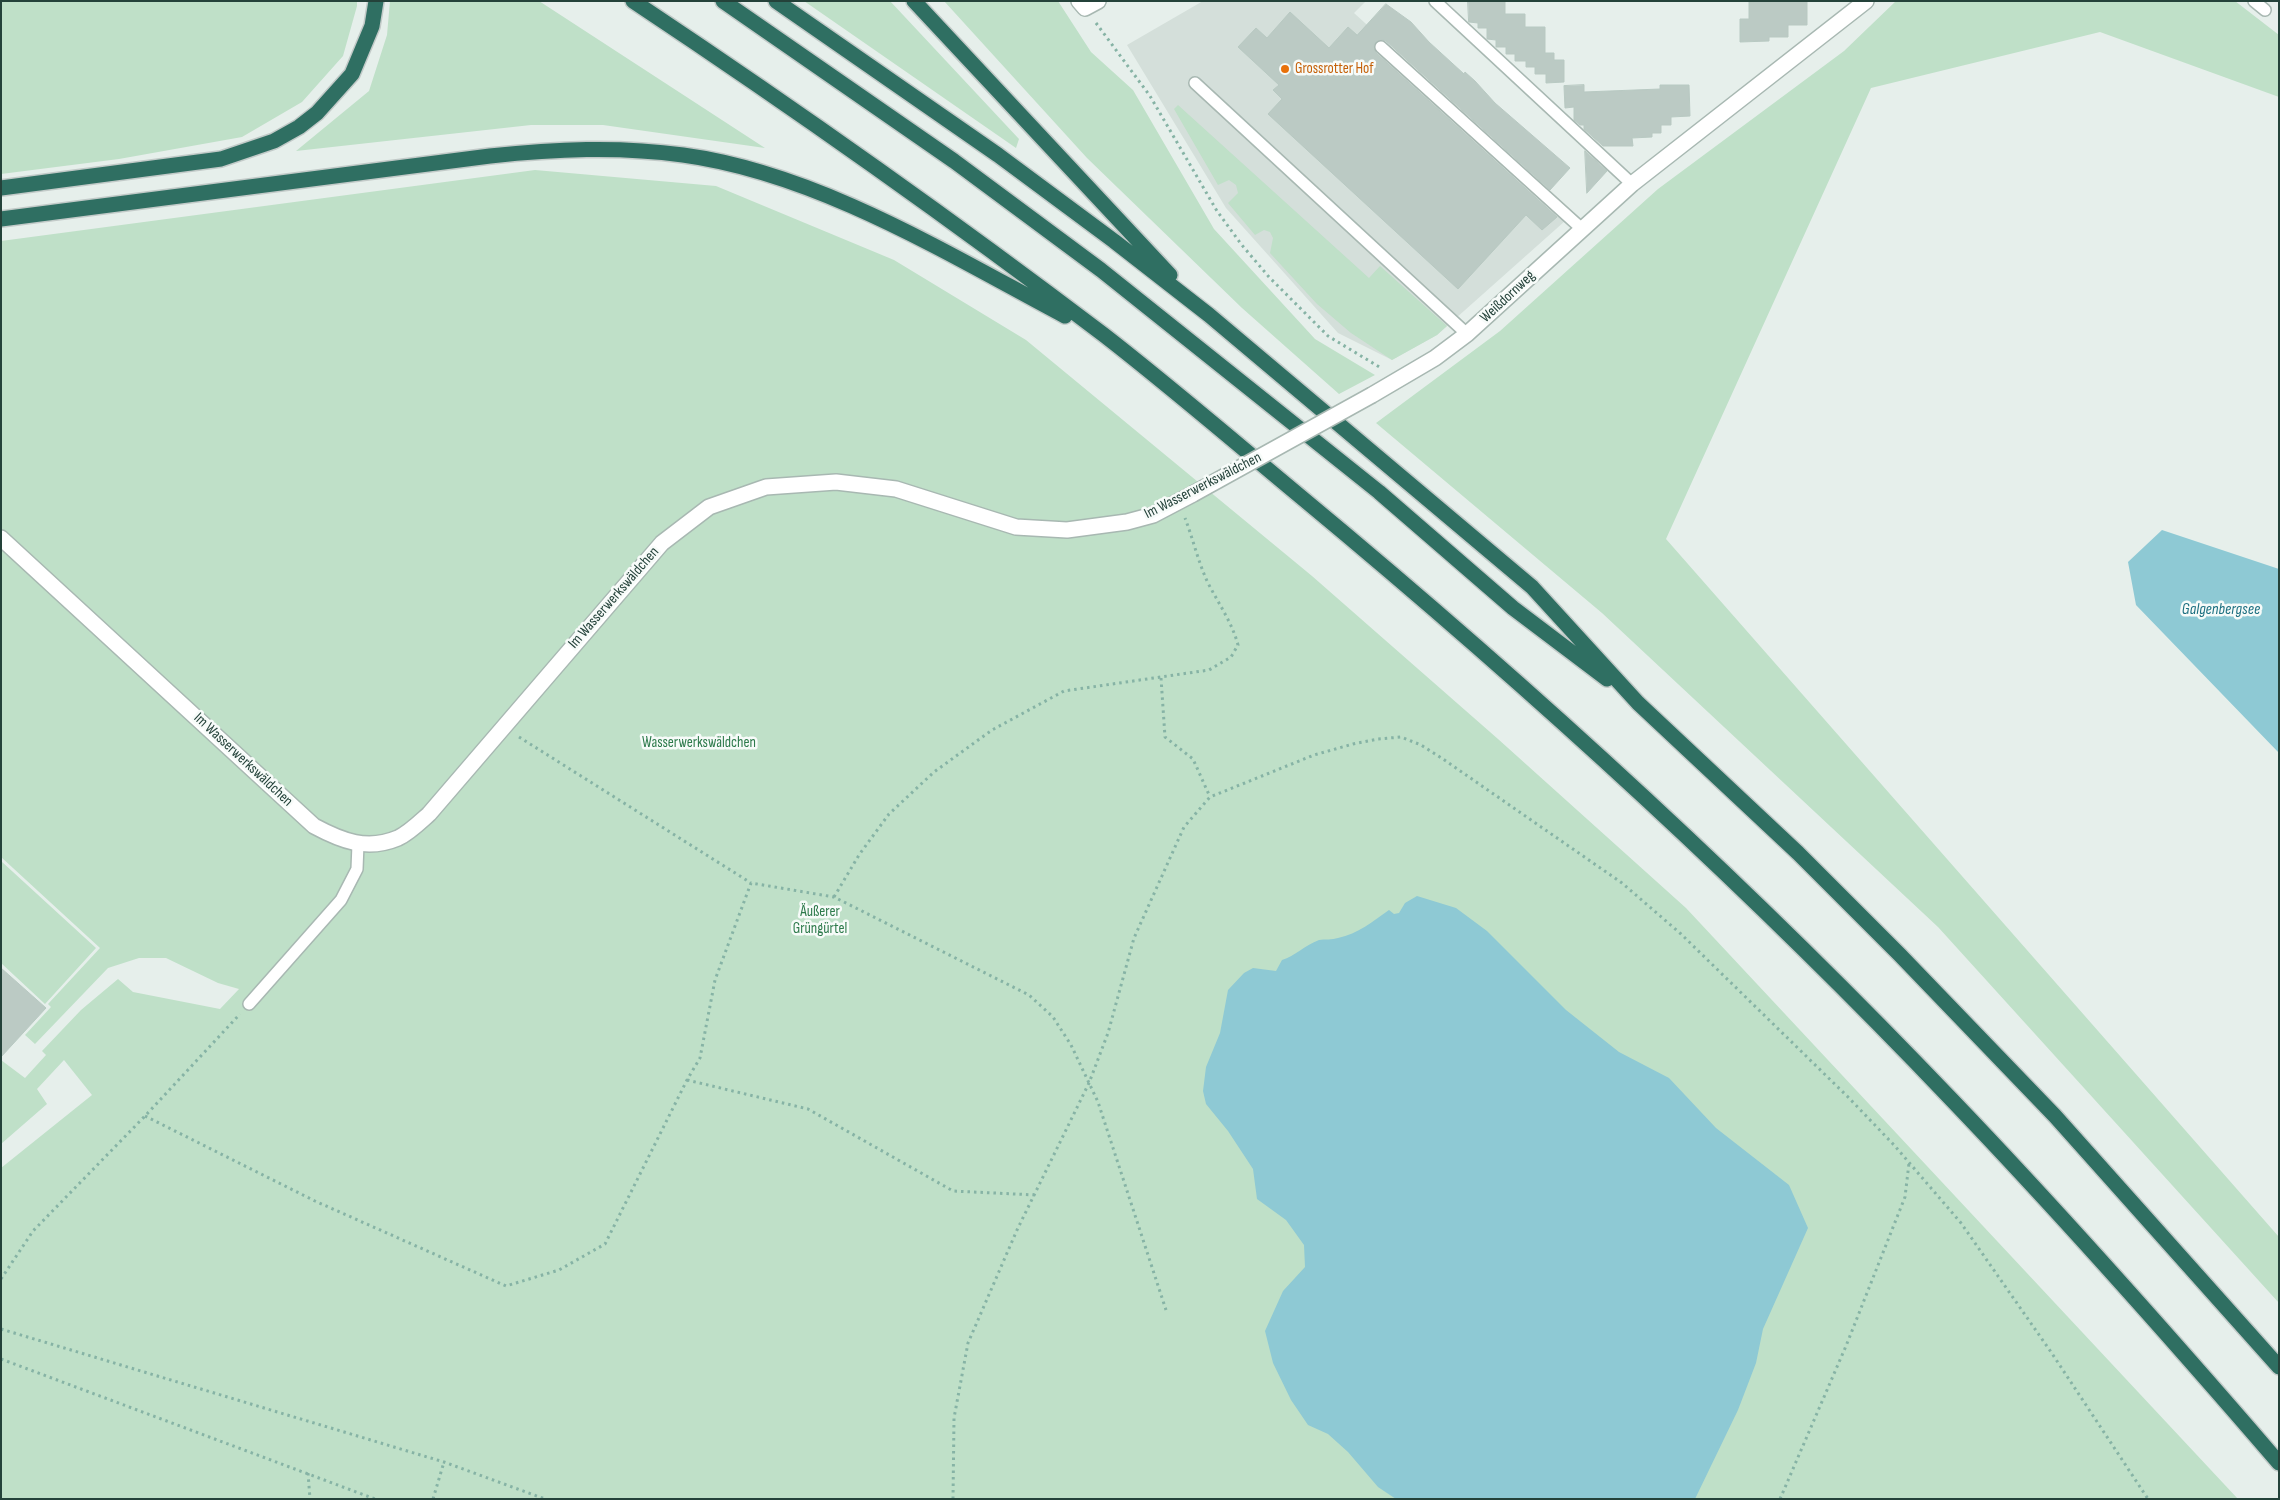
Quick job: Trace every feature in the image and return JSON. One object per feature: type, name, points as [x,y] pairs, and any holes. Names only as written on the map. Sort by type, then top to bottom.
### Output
[{"type":"highway","points":[[1,188],[221,159],[274,141],[317,114],[352,74],[372,26],[376,1]]},
{"type":"highway","points":[[633,1],[859,155],[1108,338],[1399,578],[1643,795],[1829,976],[1951,1099],[2075,1231],[2279,1463]]},
{"type":"highway","points":[[723,1],[954,161],[1100,270],[1379,492],[1513,608],[1638,703]]},
{"type":"highway","points":[[776,1],[998,155],[1114,241],[1209,315],[1532,587],[1638,703],[1798,853],[1914,969],[2055,1116],[2279,1367]]},
{"type":"highway","points":[[914,1],[1127,230],[1209,315]]},
{"type":"highway","points":[[1,219],[547,150],[623,149],[676,154],[741,167],[814,190],[890,224],[1108,338]]},
{"type":"street","name":"Weißdornweg","points":[[1372,395],[1435,358],[1467,334],[1632,184],[1866,1]]},
{"type":"street","name":"Im Wasserwerkswäldchen","points":[[1,538],[314,826],[340,840],[358,844],[377,844],[400,838],[429,814],[662,543],[709,508],[766,487],[836,482],[896,489],[1016,527],[1068,530],[1127,522],[1153,515],[1372,395]]},
{"type":"lane","points":[[1435,1],[1632,184]]},
{"type":"lane","points":[[2254,1],[2265,10]]},
{"type":"lane","points":[[1381,47],[1582,229]]},
{"type":"lane","points":[[1195,83],[1467,334]]},
{"type":"lane","points":[[249,1004],[341,900],[357,869],[358,844]]},
{"type":"path","points":[[1087,4],[1150,96],[1217,211],[1269,277],[1328,336],[1400,379]]},
{"type":"path","points":[[834,897],[858,855],[889,814],[934,772],[992,730],[1064,691],[1209,670],[1231,657],[1238,645],[1234,630],[1208,582],[1194,548],[1184,516]]},
{"type":"path","points":[[1161,678],[1165,737],[1192,759],[1210,797]]},
{"type":"path","points":[[503,727],[751,884],[834,897],[1029,995],[1053,1017],[1071,1045],[1098,1102],[1166,1310]]},
{"type":"path","points":[[953,1499],[954,1418],[968,1343],[1017,1230],[1036,1195],[1088,1083],[1108,1033],[1134,938],[1184,827],[1210,797],[1314,755],[1378,738],[1401,737],[1421,745],[1622,883],[1695,948],[1848,1097],[1961,1223],[2056,1360],[2148,1499]]},
{"type":"path","points":[[145,1116],[316,1201],[506,1286],[560,1270],[605,1244],[687,1080],[700,1058],[715,980],[751,884]]},
{"type":"path","points":[[1,1279],[33,1231],[145,1116],[249,1004]]},
{"type":"path","points":[[687,1080],[808,1109],[953,1191],[1036,1195]]},
{"type":"path","points":[[1780,1499],[1846,1346],[1905,1197],[1908,1162]]},
{"type":"path","points":[[1,1328],[444,1462],[545,1499]]},
{"type":"path","points":[[1,1359],[375,1499]]},
{"type":"path","points":[[433,1499],[444,1462]]},
{"type":"path","points":[[308,1473],[310,1499]]},
{"type":"shaded area","points":[[1203,1],[1366,1],[1354,13],[1574,213],[1437,335],[1392,360],[1338,333],[1226,208],[1127,45]]},
{"type":"green space","points":[[1,1],[357,1],[357,6],[343,56],[302,102],[242,137],[119,159],[1,174]]},
{"type":"green space","points":[[390,1],[539,1],[765,148],[603,125],[531,125],[296,151],[369,91],[387,35]]},
{"type":"green space","points":[[804,1],[890,1],[1019,139],[1016,148]]},
{"type":"green space","points":[[944,1],[1058,1],[1091,52],[1133,90],[1214,229],[1315,339],[1375,375],[1339,394],[1242,308],[1087,158]]},
{"type":"green space","points":[[1896,1],[2235,1],[2279,35],[2279,97],[2100,32],[1871,88],[1666,539],[2279,1237],[2279,1303],[1938,927],[1602,613],[1376,423],[1500,331],[1658,189],[1844,51]]},
{"type":"green space","points":[[1178,105],[1369,278],[1380,266],[1447,326],[1437,335],[1392,360],[1351,333],[1317,304],[1270,253],[1273,238],[1270,232],[1264,230],[1255,235],[1228,203],[1238,193],[1236,185],[1229,180],[1218,185],[1174,109]]},
{"type":"green space","name":"Äußerer Grüngürtel","points":[[535,170],[716,186],[894,260],[1026,340],[1312,576],[1498,739],[1686,908],[2238,1499],[1,1499],[1,1168],[92,1095],[64,1060],[37,1089],[47,1104],[1,1144],[1,1060],[25,1078],[46,1055],[42,1051],[81,1010],[118,979],[133,992],[220,1009],[239,989],[218,983],[166,958],[139,958],[108,968],[35,1044],[25,1035],[51,1007],[48,1004],[100,948],[1,857],[1,241]]},
{"type":"green space","points":[[1,861],[96,948],[45,1004],[1,963]]},
{"type":"water","name":"Galgenbergsee","points":[[2162,530],[2279,569],[2279,753],[2136,605],[2128,562]]},
{"type":"water","points":[[1417,896],[1456,908],[1487,931],[1566,1010],[1619,1052],[1669,1078],[1716,1128],[1789,1185],[1808,1228],[1763,1329],[1756,1363],[1738,1410],[1695,1499],[1396,1499],[1378,1487],[1348,1452],[1328,1434],[1308,1425],[1291,1400],[1273,1363],[1265,1331],[1283,1291],[1305,1267],[1304,1245],[1286,1220],[1257,1199],[1253,1169],[1228,1131],[1206,1104],[1203,1091],[1206,1067],[1220,1033],[1228,990],[1244,973],[1253,968],[1276,971],[1282,960],[1309,945],[1319,940],[1336,939],[1352,933],[1365,927],[1389,910],[1394,914],[1399,913],[1405,903]]},
{"type":"building","points":[[1468,1],[1505,1],[1505,14],[1525,14],[1525,27],[1545,27],[1545,53],[1554,53],[1554,60],[1564,60],[1564,82],[1546,83],[1546,74],[1535,74],[1535,67],[1526,67],[1526,61],[1515,61],[1515,54],[1506,54],[1506,47],[1496,47],[1496,40],[1487,39],[1487,28],[1478,28],[1478,23],[1469,22]]},
{"type":"building","points":[[1807,1],[1807,25],[1788,25],[1788,37],[1769,37],[1769,41],[1740,42],[1740,19],[1749,19],[1749,2]]},
{"type":"building","points":[[1386,4],[1411,22],[1429,42],[1464,74],[1465,72],[1475,81],[1495,103],[1570,168],[1550,190],[1386,41],[1376,42],[1374,46],[1376,53],[1557,217],[1542,230],[1526,215],[1458,289],[1268,114],[1282,99],[1273,90],[1279,85],[1238,47],[1256,28],[1267,38],[1290,12],[1329,48],[1348,27],[1357,35]]},
{"type":"building","points":[[1584,85],[1584,92],[1660,89],[1660,85],[1689,85],[1690,116],[1671,117],[1671,125],[1661,125],[1661,133],[1652,133],[1652,137],[1632,138],[1633,146],[1603,146],[1584,129],[1584,125],[1580,125],[1574,120],[1574,107],[1565,108],[1564,86]]},
{"type":"building","points":[[1585,151],[1607,171],[1587,193]]},
{"type":"building","points":[[1,968],[46,1008],[1,1057]]},
{"type":"place","name":"Grossrotter Hof","points":[[1285,69]]},
{"type":"park label","name":"Wasserwerkswäldchen","points":[[699,743]]}]
